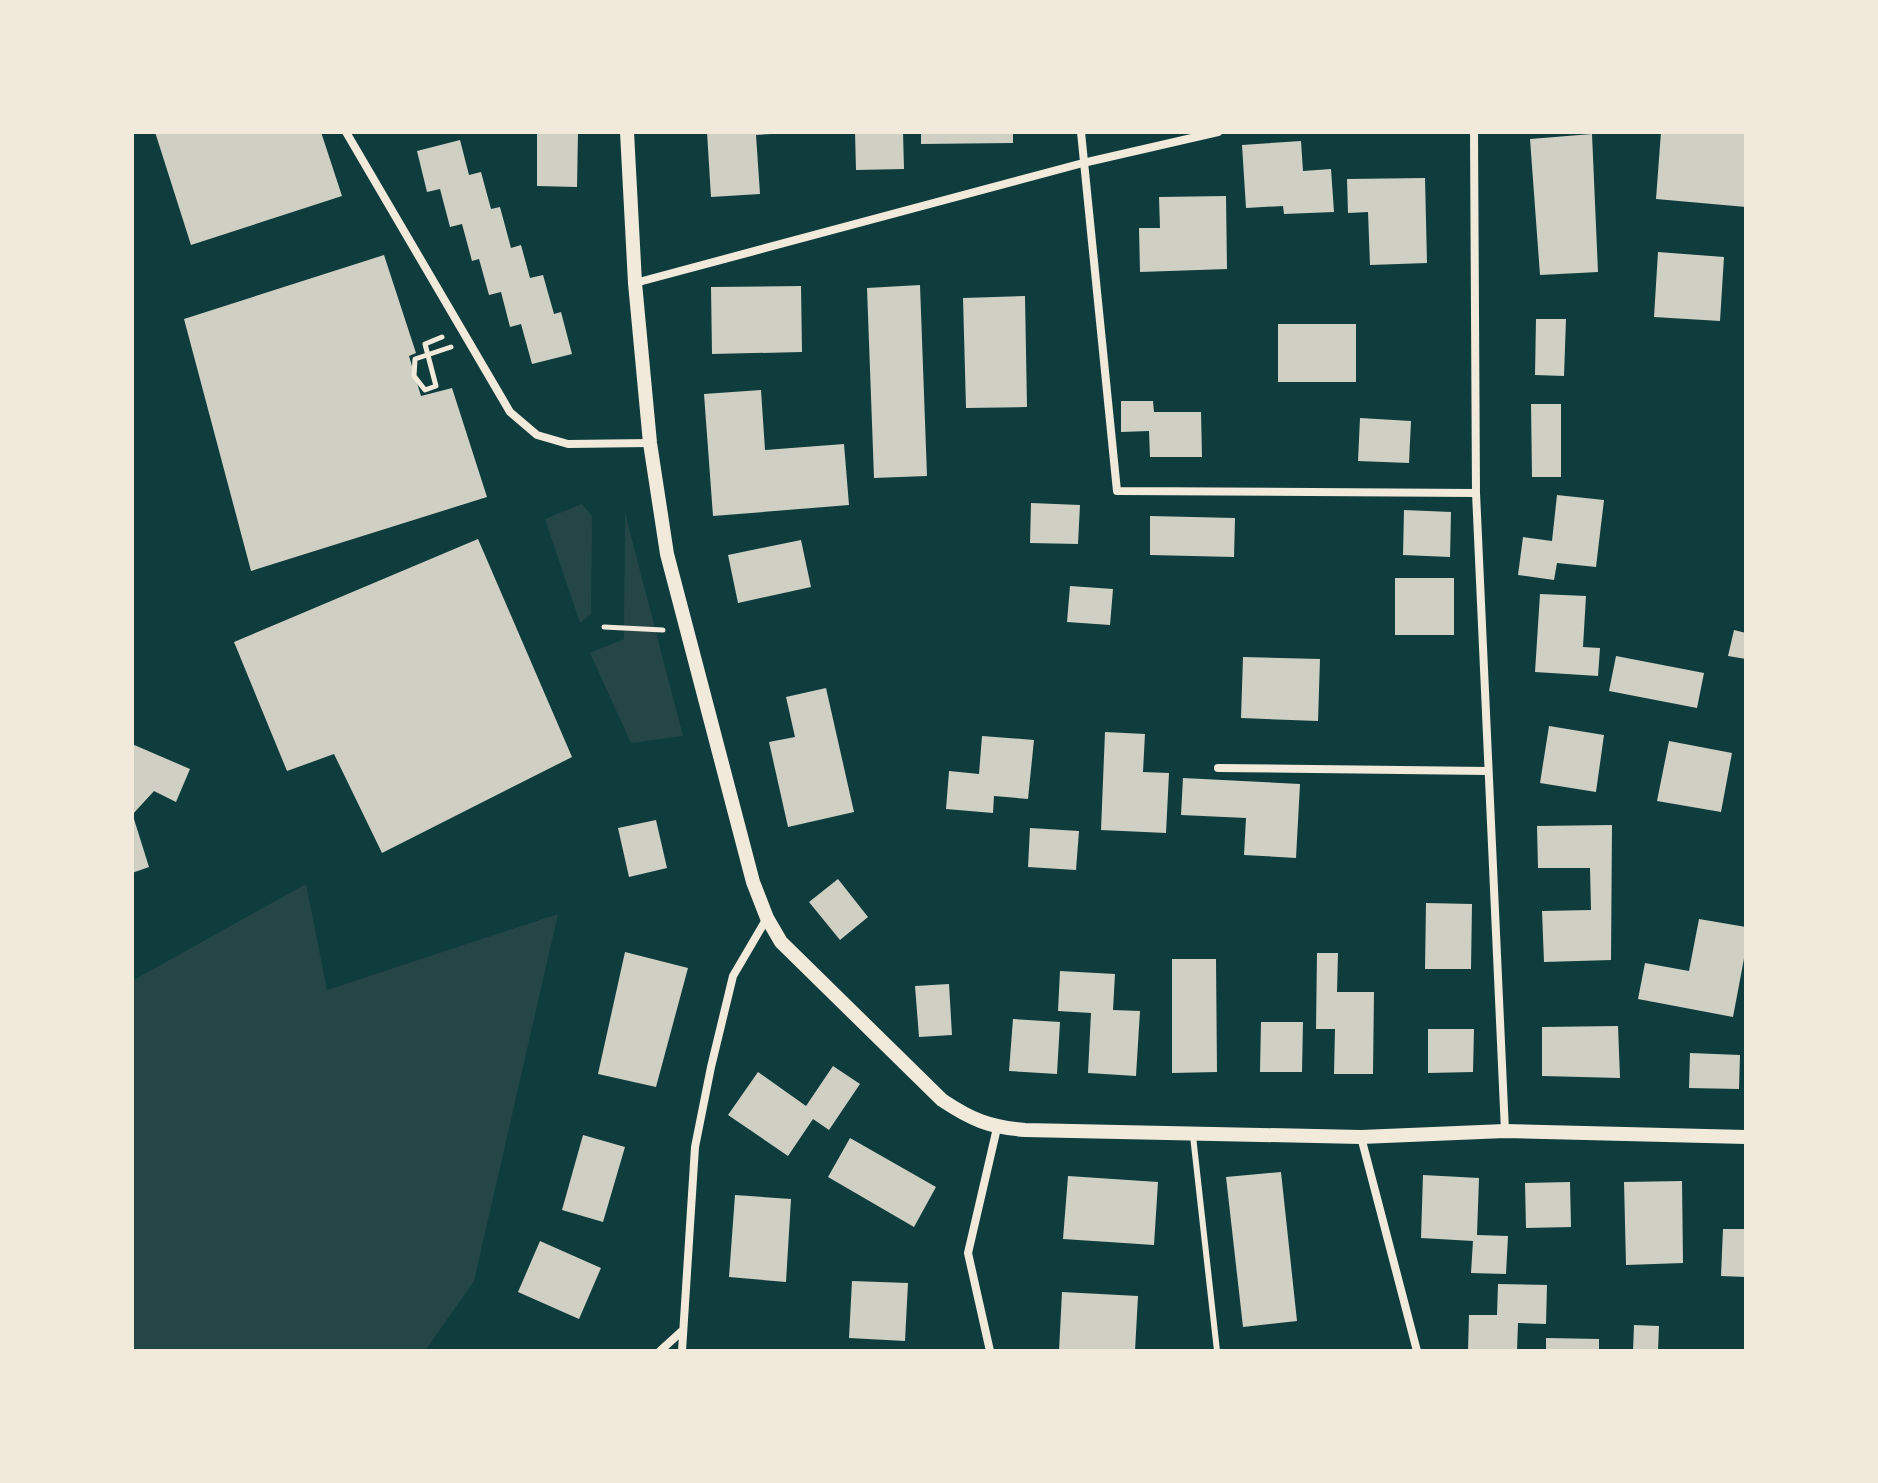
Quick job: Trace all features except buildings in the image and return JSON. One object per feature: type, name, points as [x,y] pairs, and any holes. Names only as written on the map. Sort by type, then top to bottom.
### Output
[{"type":"street","points":[[346,132],[510,412],[537,435],[568,444],[650,443]]},
{"type":"street","points":[[627,132],[635,283],[650,443],[667,554],[753,882],[767,918],[781,942],[942,1100],[971,1119],[997,1128],[1361,1137],[1505,1131],[1746,1137]]},
{"type":"street","points":[[1081,132],[1117,491],[1476,493]]},
{"type":"street","points":[[635,283],[1083,163],[1218,132]]},
{"type":"street","points":[[1474,132],[1476,493],[1505,1131]]},
{"type":"street","points":[[1218,768],[1488,771]]},
{"type":"street","points":[[682,1351],[695,1147],[733,976],[767,918]]},
{"type":"street","points":[[990,1351],[968,1253],[997,1128]]},
{"type":"street","points":[[1361,1137],[1417,1351]]},
{"type":"street","points":[[660,1351],[682,1331]]},
{"type":"lane","points":[[1193,1134],[1217,1351]]},
{"type":"path","points":[[461,329],[425,344],[426,356],[436,386],[425,390],[414,376],[415,359],[426,356],[468,341]]},
{"type":"path","points":[[604,627],[687,631]]},
{"type":"shaded area","points":[[582,504],[592,516],[591,614],[580,623],[545,519]]},
{"type":"shaded area","points":[[625,513],[683,736],[631,743],[590,653],[624,639]]},
{"type":"shaded area","points":[[306,884],[327,990],[558,914],[474,1281],[425,1351],[132,1351],[132,981]]}]
